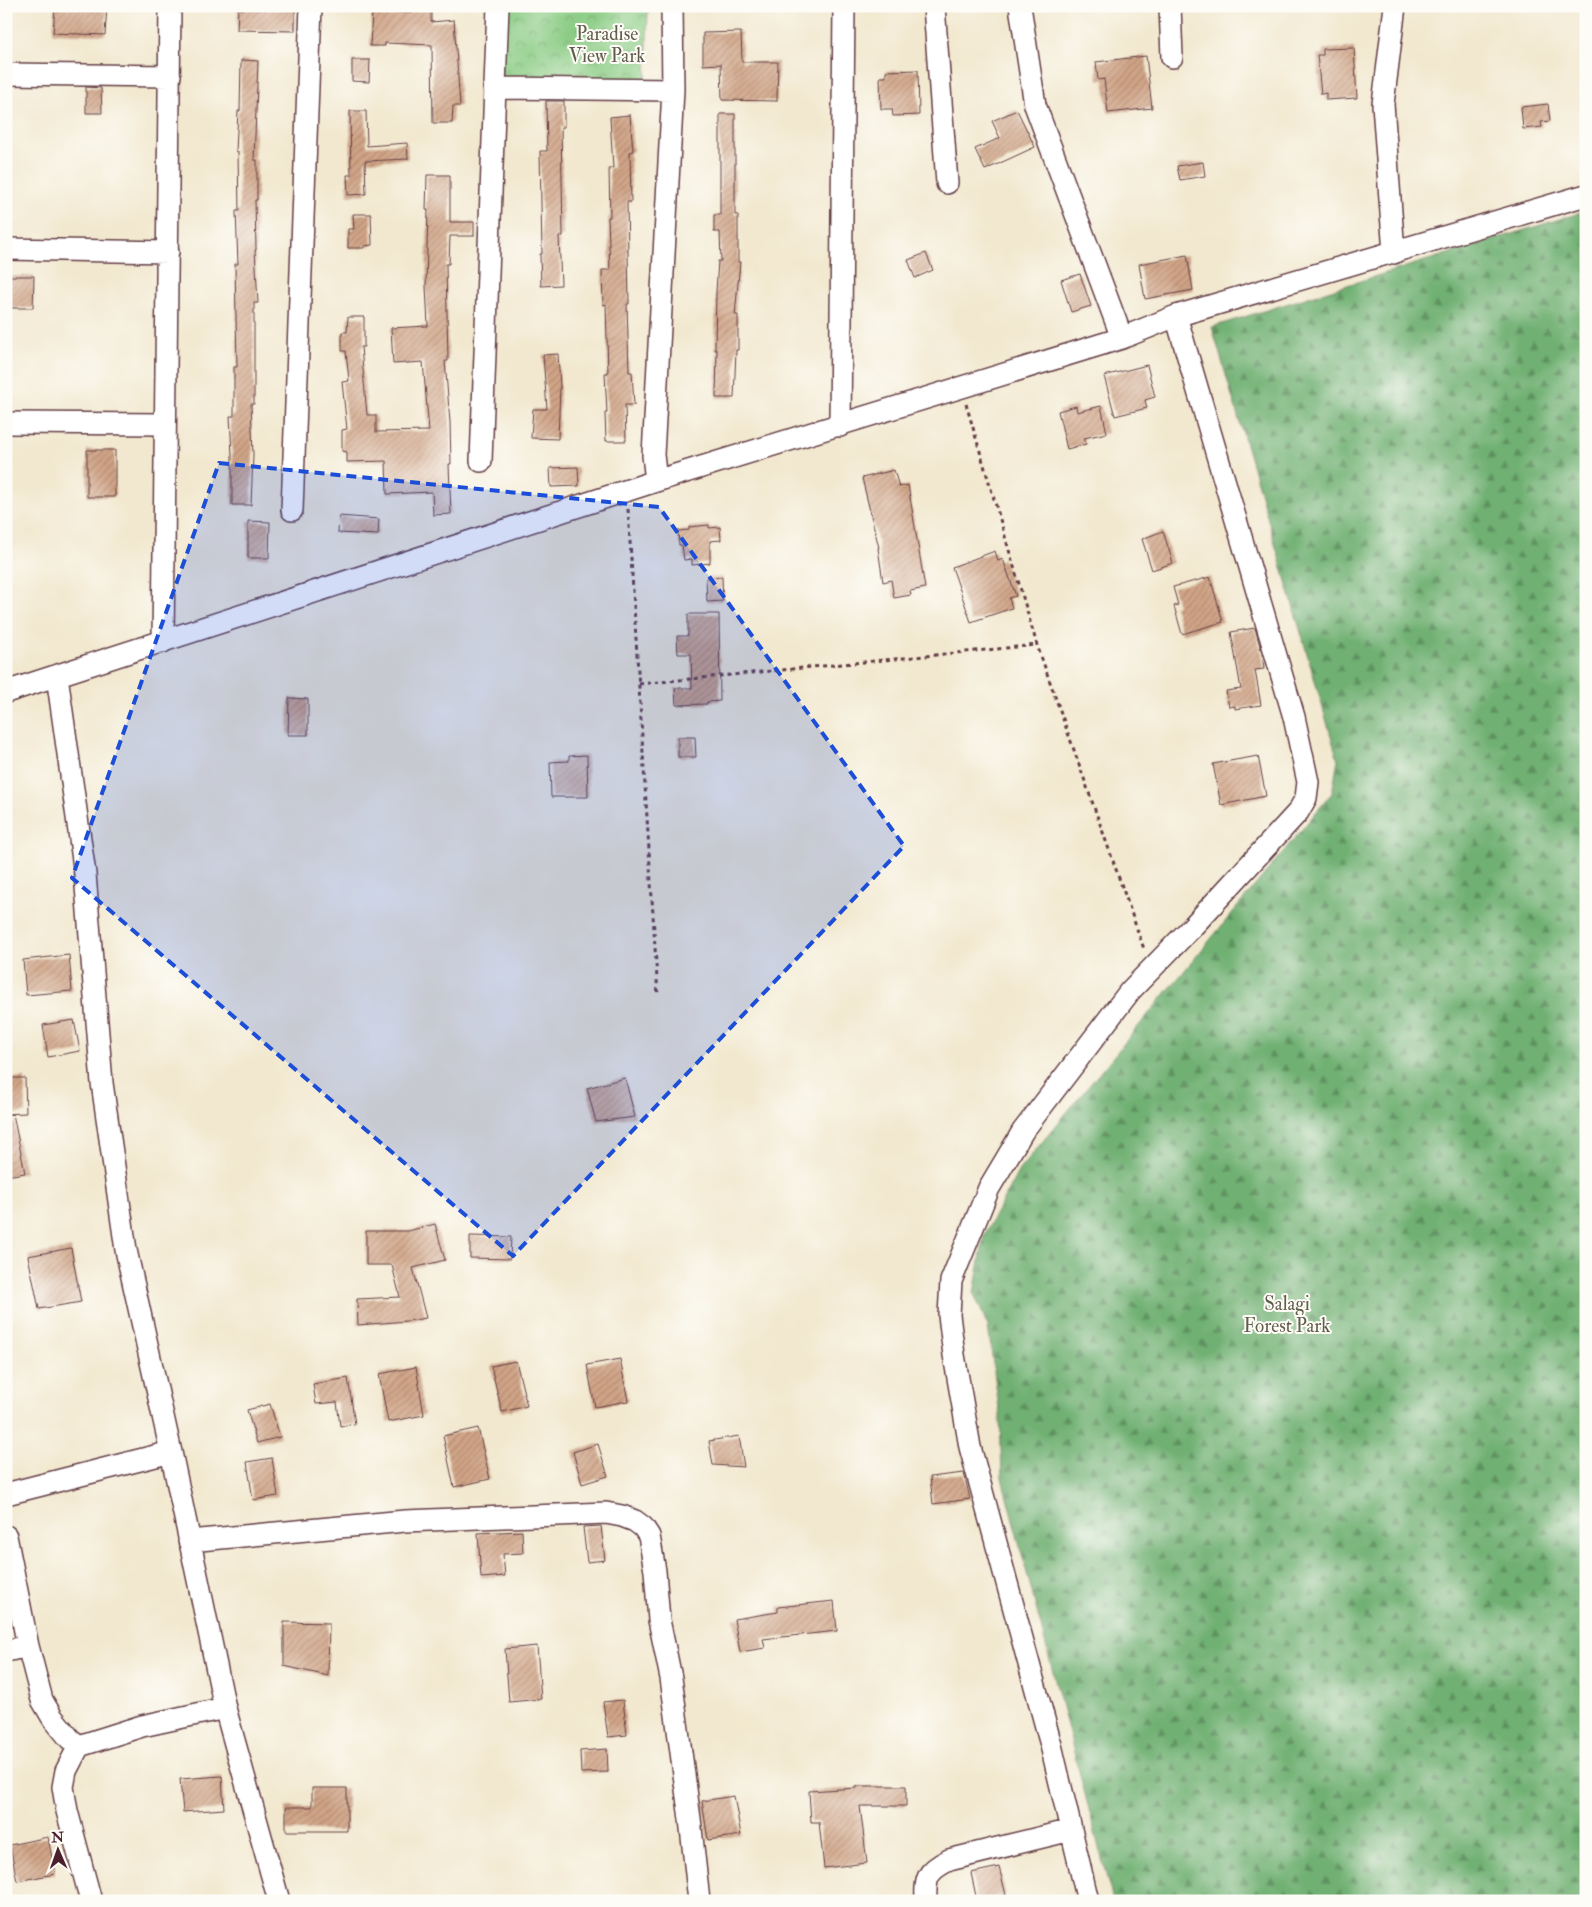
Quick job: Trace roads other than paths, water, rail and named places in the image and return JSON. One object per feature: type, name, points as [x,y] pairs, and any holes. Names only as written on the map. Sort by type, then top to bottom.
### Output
[{"type":"street","points":[[163,642],[170,6]]},
{"type":"street","points":[[292,510],[311,6]]},
{"type":"street","points":[[481,461],[498,6]]},
{"type":"street","points":[[656,481],[653,455],[673,90],[672,6]]},
{"type":"street","points":[[840,426],[844,6]]},
{"type":"street","points":[[934,6],[947,183]]},
{"type":"street","points":[[1020,6],[1035,105],[1122,338]]},
{"type":"street","points":[[1170,6],[1172,57]]},
{"type":"street","points":[[1394,253],[1383,104],[1395,6]]},
{"type":"street","points":[[6,74],[170,76]]},
{"type":"street","points":[[494,88],[673,90]]},
{"type":"street","points":[[6,692],[656,481],[1122,338],[1176,316],[1586,195]]},
{"type":"street","points":[[6,249],[168,252]]},
{"type":"street","points":[[1088,1901],[1052,1745],[970,1447],[954,1355],[950,1315],[951,1281],[989,1188],[1023,1131],[1130,991],[1298,812],[1306,798],[1308,782],[1294,717],[1176,316]]},
{"type":"street","points":[[6,423],[165,424]]},
{"type":"street","points":[[57,676],[85,874],[103,1092],[126,1250],[225,1708],[279,1901]]},
{"type":"street","points":[[6,1494],[171,1452]]},
{"type":"street","points":[[190,1541],[405,1521],[606,1513],[635,1521],[643,1527],[649,1536],[655,1571],[660,1620],[671,1678],[690,1819],[699,1901]]},
{"type":"street","points":[[6,1536],[28,1646],[42,1700],[52,1717],[70,1739],[79,1746]]},
{"type":"street","points":[[6,1651],[28,1646]]},
{"type":"street","points":[[91,1901],[67,1811],[63,1787],[66,1771],[79,1746],[142,1726],[225,1708]]},
{"type":"street","points":[[926,1901],[927,1877],[932,1870],[944,1862],[1071,1830]]},
{"type":"park label","name":"Paradise View Park","points":[[607,44]]},
{"type":"park label","name":"Salagi Forest Park","points":[[1287,1314]]}]
